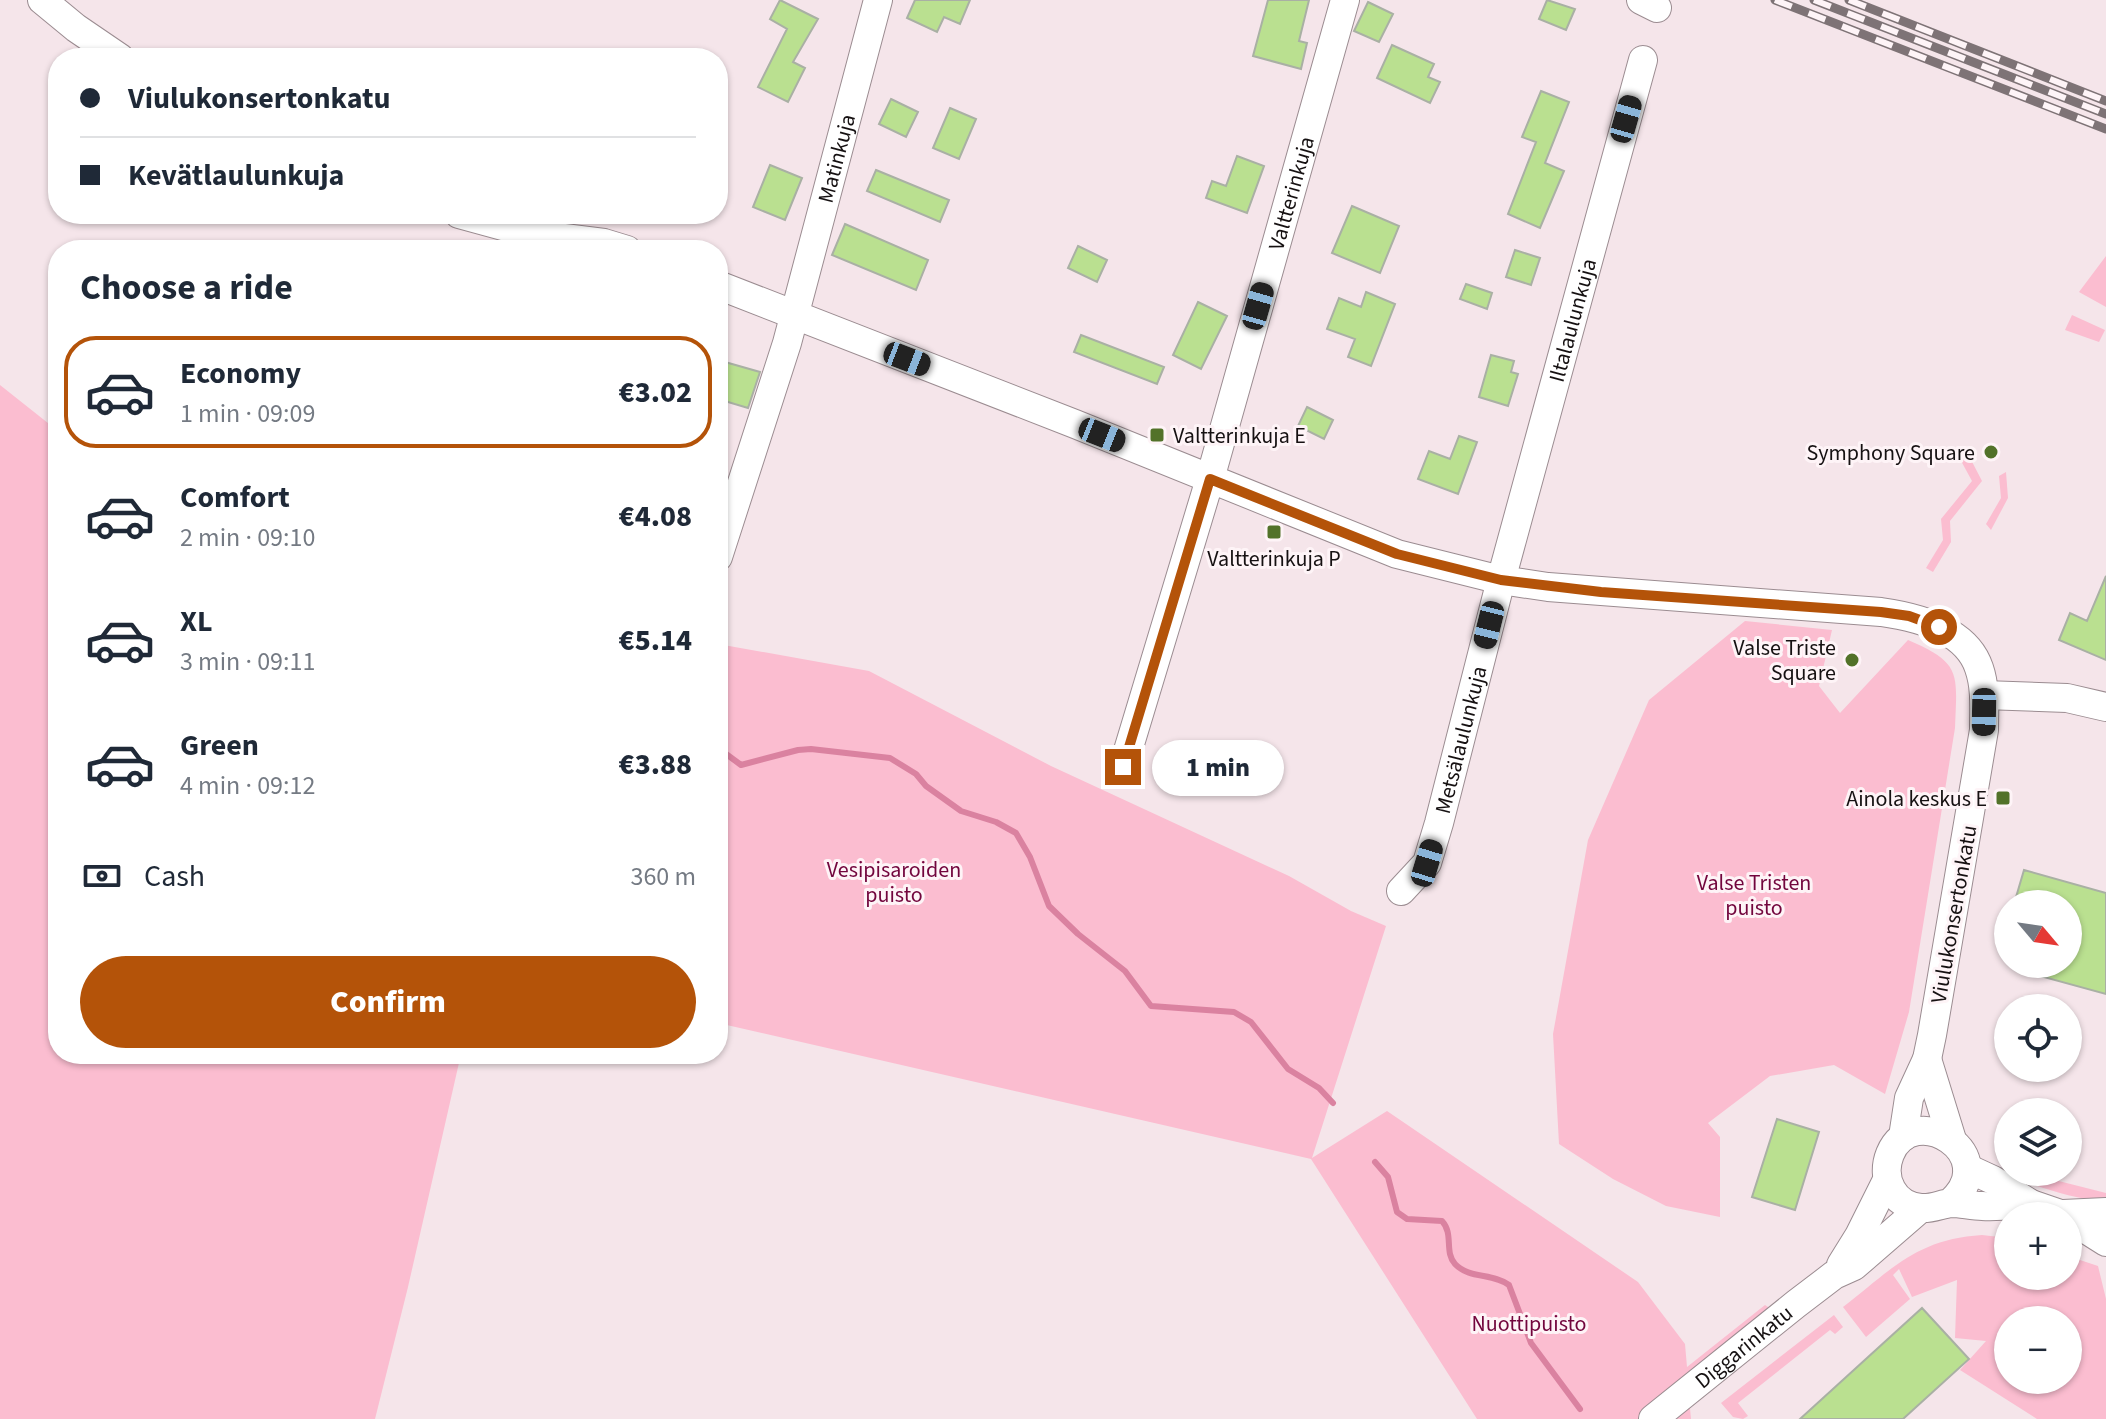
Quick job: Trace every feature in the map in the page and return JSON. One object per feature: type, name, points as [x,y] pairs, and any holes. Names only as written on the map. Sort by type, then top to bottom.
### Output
[{"type":"street","points":[[42,0],[105,48]]},
{"type":"street","name":"Matinkuja","points":[[728,526],[795,316],[878,0]]},
{"type":"street","name":"Valtterinkuja","points":[[1123,767],[1210,479],[1345,0]]},
{"type":"street","name":"Iltalaulunkuja","points":[[1501,580],[1643,60]]},
{"type":"street","points":[[496,224],[532,234],[580,240]]},
{"type":"street","name":"Viulukonsertonkatu","points":[[728,289],[1397,554],[1501,580],[1601,592],[1847,608],[1909,616],[1939,627],[1958,639],[1973,654],[1980,669],[1984,730],[1927,1059],[1909,1098],[1903,1137]]},
{"type":"street","name":"Metsälaulunkuja","points":[[1401,891],[1427,863],[1501,580]]},
{"type":"street","points":[[1984,695],[2067,698],[2106,707]]},
{"type":"street","name":"Viulukonsertonkatu","points":[[1927,1059],[1952,1140]]},
{"type":"street","points":[[1950,1203],[1962,1191],[1967,1168],[1963,1153],[1952,1140],[1929,1131],[1903,1137],[1894,1146],[1886,1169],[1893,1194],[1903,1202],[1921,1208],[1950,1203],[1994,1206]]},
{"type":"street","points":[[1967,1168],[2028,1202]]},
{"type":"street","name":"Diggarinkatu","points":[[1834,1275],[1859,1236],[1887,1180]]},
{"type":"street","name":"Diggarinkatu","points":[[1653,1419],[1834,1275],[1854,1266],[1921,1208]]},
{"type":"street","points":[[2082,1214],[2106,1212]]},
{"type":"street","points":[[2082,1226],[2106,1242]]},
{"type":"green space","points":[[2106,256],[2106,307],[2079,292]]},
{"type":"green space","points":[[2072,315],[2105,330],[2099,342],[2065,330]]},
{"type":"green space","points":[[0,385],[48,423],[48,1064],[459,1064],[375,1419],[0,1419]]},
{"type":"green space","points":[[1968,454],[1982,481],[1950,521],[1951,542],[1933,572],[1926,568],[1943,540],[1941,519],[1972,481],[1960,459]]},
{"type":"green space","points":[[2006,472],[2008,498],[1991,530],[1986,524],[2001,498],[1999,476]]},
{"type":"green space","name":"Valse Tristen puisto","points":[[1745,621],[1832,630],[1819,686],[1840,713],[1908,640],[1926,648],[1947,663],[1952,672],[1956,694],[1955,728],[1909,1012],[1885,1094],[1834,1065],[1770,1076],[1708,1123],[1720,1137],[1720,1217],[1666,1206],[1613,1179],[1559,1144],[1553,1034],[1588,840],[1649,700]]},
{"type":"green space","name":"Vesipisaroiden puisto","points":[[728,646],[869,671],[1051,766],[1289,876],[1351,911],[1386,926],[1312,1158],[1387,1111],[1638,1282],[1685,1344],[1687,1367],[1765,1305],[1771,1309],[1687,1376],[1691,1419],[1477,1419],[1311,1159],[728,1025]]},
{"type":"green space","points":[[2037,1186],[2078,1186],[2106,1193],[2106,1202],[2079,1198]]},
{"type":"green space","points":[[1982,1235],[1994,1236],[1994,1290],[2082,1290],[2082,1261],[2098,1266],[2106,1299],[2106,1419],[2037,1419],[1998,1394],[2082,1394],[2082,1306],[1994,1306],[1994,1392],[1960,1370],[1986,1341],[1955,1338],[1957,1280],[1912,1297],[1899,1269],[1893,1275],[1910,1299],[1866,1337],[1843,1307],[1906,1258],[1940,1243]]},
{"type":"green space","points":[[1834,1315],[1843,1327],[1835,1334],[1830,1330],[1738,1403],[1748,1416],[1743,1419],[1733,1417],[1721,1403]]},
{"type":"building","points":[[780,0],[818,19],[793,62],[805,68],[788,102],[758,87],[787,29],[770,19]]},
{"type":"building","points":[[915,0],[970,0],[960,24],[944,17],[937,32],[907,18]]},
{"type":"building","points":[[1268,0],[1309,0],[1299,41],[1307,43],[1301,69],[1253,56]]},
{"type":"building","points":[[1547,0],[1575,9],[1566,30],[1539,19]]},
{"type":"building","points":[[1368,2],[1393,14],[1379,42],[1354,31]]},
{"type":"building","points":[[1392,45],[1434,64],[1428,77],[1440,82],[1430,103],[1377,78]]},
{"type":"building","points":[[1541,91],[1569,102],[1545,163],[1564,171],[1540,228],[1508,214],[1536,142],[1522,137]]},
{"type":"building","points":[[891,99],[918,112],[906,137],[879,124]]},
{"type":"building","points":[[950,108],[976,119],[959,159],[933,148]]},
{"type":"building","points":[[1237,156],[1264,166],[1247,213],[1206,198],[1212,181],[1226,186]]},
{"type":"building","points":[[770,165],[802,178],[785,220],[753,207]]},
{"type":"building","points":[[876,170],[949,200],[940,222],[867,191]]},
{"type":"building","points":[[1352,206],[1399,226],[1380,273],[1332,253]]},
{"type":"building","points":[[845,224],[928,260],[916,290],[832,255]]},
{"type":"building","points":[[1078,246],[1107,260],[1097,282],[1068,268]]},
{"type":"building","points":[[1515,250],[1540,258],[1531,285],[1506,277]]},
{"type":"building","points":[[1466,284],[1492,293],[1487,309],[1460,299]]},
{"type":"building","points":[[1366,292],[1395,304],[1371,366],[1348,357],[1355,339],[1327,329],[1339,298],[1361,307]]},
{"type":"building","points":[[1198,302],[1227,316],[1201,369],[1173,355]]},
{"type":"building","points":[[1081,335],[1164,367],[1157,384],[1074,352]]},
{"type":"building","points":[[1491,355],[1514,361],[1511,372],[1518,374],[1508,406],[1479,397]]},
{"type":"building","points":[[728,363],[760,372],[748,408],[728,402]]},
{"type":"building","points":[[1307,407],[1333,420],[1324,439],[1298,426]]},
{"type":"building","points":[[1459,436],[1477,442],[1458,494],[1418,479],[1429,451],[1450,459]]},
{"type":"building","points":[[2106,576],[2106,660],[2059,640],[2070,613],[2087,621]]},
{"type":"building","points":[[2024,870],[2106,893],[2106,994],[2048,978],[2082,978],[2082,890],[2018,890]]},
{"type":"building","points":[[1777,1119],[1819,1132],[1795,1210],[1752,1197]]},
{"type":"building","points":[[1922,1308],[1969,1359],[1903,1419],[1800,1419]]},
{"type":"waterway","points":[[728,755],[741,765],[811,749],[890,758],[916,774],[926,786],[961,811],[996,822],[1016,833],[1030,857],[1049,906],[1078,934],[1125,971],[1151,1006],[1234,1012],[1251,1022],[1288,1069],[1319,1088],[1333,1103]]},
{"type":"waterway","points":[[1375,1162],[1388,1177],[1397,1212],[1407,1219],[1442,1221],[1448,1232],[1450,1254],[1455,1264],[1467,1272],[1509,1285],[1531,1343],[1580,1409]]},
{"type":"railway","points":[[1775,0],[2106,129]]},
{"type":"railway","points":[[1814,0],[2106,114]]},
{"type":"railway","points":[[1849,0],[2106,101]]},
{"type":"place","name":"Valtterinkuja E","points":[[1157,435]]},
{"type":"place","name":"Symphony Square","points":[[1991,452]]},
{"type":"place","name":"Valtterinkuja P","points":[[1274,532]]},
{"type":"place","name":"Valse Triste Square","points":[[1852,660]]},
{"type":"place","name":"Ainola keskus E","points":[[2003,798]]},
{"type":"route","points":[[1123,767],[1210,479],[1397,554],[1501,580],[1601,592],[1847,608],[1909,616],[1939,627]]},
{"type":"park label","name":"Nuottipuisto","points":[[1529,1323]]}]
